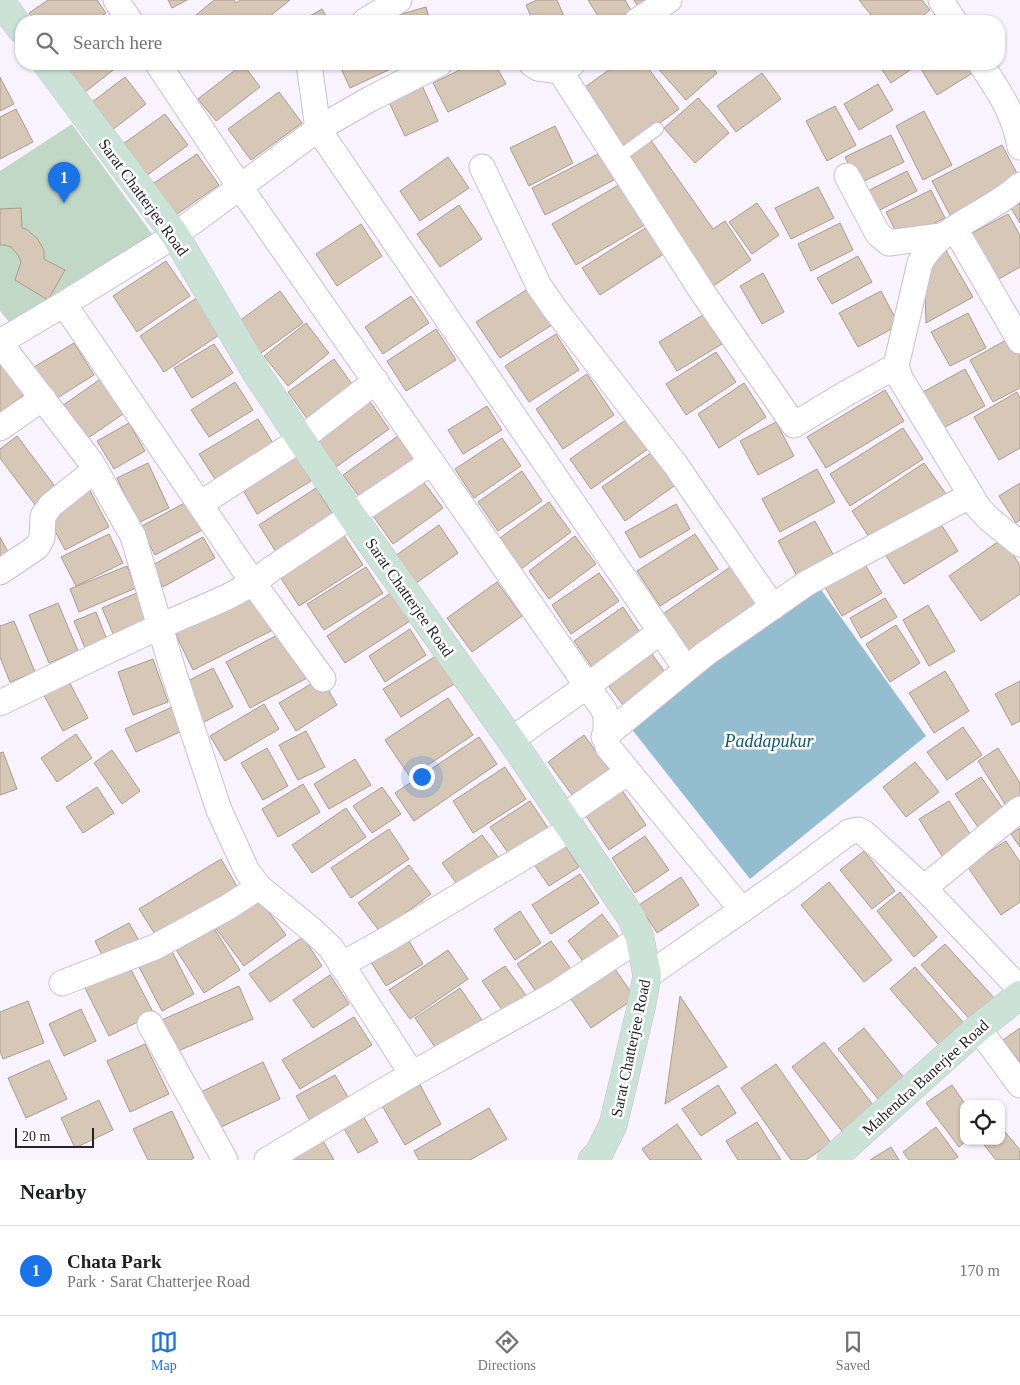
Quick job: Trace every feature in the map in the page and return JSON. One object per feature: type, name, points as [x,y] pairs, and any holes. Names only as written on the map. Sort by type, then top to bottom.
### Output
[{"type":"street","points":[[116,0],[126,15]]},
{"type":"street","points":[[375,15],[399,0]]},
{"type":"street","points":[[646,15],[669,0]]},
{"type":"street","points":[[941,0],[950,15]]},
{"type":"street","points":[[0,1],[15,22]]},
{"type":"street","name":"Sarat Chatterjee Road","points":[[51,70],[175,235],[257,374],[352,516],[511,740],[631,917],[640,938],[647,976],[614,1125],[598,1158]]},
{"type":"street","points":[[162,70],[240,187],[604,710],[606,716],[604,737],[608,747],[742,910]]},
{"type":"street","points":[[310,70],[318,129],[686,669]]},
{"type":"street","points":[[412,1074],[331,948],[259,887],[242,862],[219,810],[174,674],[133,536],[95,470],[0,342],[175,235],[318,129],[370,99],[427,70]]},
{"type":"street","points":[[567,70],[616,159],[794,425],[896,366]]},
{"type":"street","points":[[985,70],[1012,115],[1017,128],[1020,146]]},
{"type":"street","points":[[482,167],[539,286],[676,464],[773,607]]},
{"type":"street","points":[[848,176],[878,234],[889,243],[948,233]]},
{"type":"street","points":[[1020,185],[948,233],[926,251],[920,263],[896,366],[900,378],[971,495],[988,518],[1020,544]]},
{"type":"street","points":[[948,233],[1020,341]]},
{"type":"street","points":[[64,304],[254,584],[322,679]]},
{"type":"street","points":[[200,504],[301,439],[376,381]]},
{"type":"street","points":[[0,428],[43,398]]},
{"type":"street","points":[[0,703],[161,626],[228,598],[254,584],[270,570],[432,462]]},
{"type":"street","points":[[0,572],[37,547],[42,538],[43,516],[51,505],[95,470]]},
{"type":"street","points":[[604,737],[686,669],[807,583],[971,495]]},
{"type":"street","points":[[511,740],[660,632]]},
{"type":"street","points":[[341,965],[392,937],[568,822],[628,772]]},
{"type":"street","points":[[924,888],[1020,809]]},
{"type":"street","points":[[647,976],[849,832],[858,830],[864,833],[924,888],[1020,989]]},
{"type":"street","points":[[62,983],[155,947],[228,907],[259,887]]},
{"type":"street","points":[[267,1160],[412,1074],[555,994],[640,938]]},
{"type":"street","name":"Mahendra Banerjee Road","points":[[831,1160],[978,1028],[1020,995]]},
{"type":"street","points":[[150,1024],[225,1160]]},
{"type":"street","points":[[978,1028],[1020,1085]]},
{"type":"lane","points":[[616,159],[657,129]]},
{"type":"green space","points":[[72,124],[152,234],[9,322],[0,311],[0,171]]},
{"type":"water","name":"Paddapukur","points":[[817,584],[926,736],[750,879],[630,727]]},
{"type":"building","points":[[48,0],[97,0],[106,13],[103,15],[30,15],[29,13]]},
{"type":"building","points":[[168,0],[187,0],[172,8]]},
{"type":"building","points":[[214,0],[234,0],[236,3],[240,0],[290,0],[271,15],[196,15]]},
{"type":"building","points":[[537,0],[557,0],[563,15],[530,15],[526,5]]},
{"type":"building","points":[[588,0],[625,0],[634,15],[597,15]]},
{"type":"building","points":[[634,0],[664,0],[642,13]]},
{"type":"building","points":[[859,0],[922,0],[930,10],[924,15],[871,15]]},
{"type":"building","points":[[426,7],[428,15],[398,15]]},
{"type":"building","points":[[322,9],[326,15],[312,15]]},
{"type":"building","points":[[68,70],[113,70],[85,92]]},
{"type":"building","points":[[235,70],[247,70],[260,87],[216,121],[198,99]]},
{"type":"building","points":[[342,70],[389,70],[350,88]]},
{"type":"building","points":[[460,70],[498,70],[506,84],[448,112],[433,83]]},
{"type":"building","points":[[609,70],[650,70],[679,109],[624,149],[581,90]]},
{"type":"building","points":[[659,70],[714,70],[717,73],[686,100]]},
{"type":"building","points":[[882,70],[910,70],[891,83]]},
{"type":"building","points":[[922,70],[977,70],[937,95]]},
{"type":"building","points":[[762,73],[781,99],[736,132],[717,106]]},
{"type":"building","points":[[0,77],[14,104],[0,111]]},
{"type":"building","points":[[125,77],[146,104],[108,133],[87,106]]},
{"type":"building","points":[[421,83],[438,121],[405,136],[387,98]]},
{"type":"building","points":[[878,84],[893,110],[859,130],[844,104]]},
{"type":"building","points":[[279,92],[302,123],[251,160],[228,129]]},
{"type":"building","points":[[698,98],[729,133],[695,163],[664,128]]},
{"type":"building","points":[[835,106],[856,145],[827,161],[806,121]]},
{"type":"building","points":[[16,109],[33,142],[0,159],[0,117]]},
{"type":"building","points":[[924,111],[952,165],[923,180],[896,126]]},
{"type":"building","points":[[165,114],[188,145],[146,176],[123,144]]},
{"type":"building","points":[[555,126],[573,163],[529,186],[510,148]]},
{"type":"building","points":[[891,135],[904,162],[858,184],[845,157]]},
{"type":"building","points":[[650,139],[713,229],[725,221],[751,260],[709,289],[619,161]]},
{"type":"building","points":[[1002,145],[1020,179],[950,215],[932,181]]},
{"type":"building","points":[[602,152],[616,179],[545,215],[532,188]]},
{"type":"building","points":[[197,154],[219,185],[173,217],[151,185]]},
{"type":"building","points":[[448,157],[469,188],[420,221],[400,191]]},
{"type":"building","points":[[907,171],[917,191],[872,214],[862,194]]},
{"type":"building","points":[[629,179],[653,220],[576,265],[552,224]]},
{"type":"building","points":[[818,187],[834,218],[791,239],[775,208]]},
{"type":"building","points":[[931,190],[945,218],[900,240],[886,212]]},
{"type":"building","points":[[757,203],[779,235],[752,254],[729,222]]},
{"type":"building","points":[[1020,203],[1020,223],[1011,208]]},
{"type":"building","points":[[459,205],[482,239],[440,267],[417,234]]},
{"type":"building","points":[[21,208],[22,228],[37,238],[44,250],[44,259],[65,270],[48,300],[15,280],[21,262],[18,255],[11,247],[0,245],[0,209]]},
{"type":"building","points":[[1008,214],[1020,235],[1020,267],[997,280],[972,233]]},
{"type":"building","points":[[840,223],[853,250],[811,271],[798,244]]},
{"type":"building","points":[[361,224],[382,256],[337,286],[316,254]]},
{"type":"building","points":[[647,227],[665,253],[600,295],[582,268]]},
{"type":"building","points":[[945,249],[973,297],[926,323],[924,265]]},
{"type":"building","points":[[858,256],[872,282],[832,304],[817,278]]},
{"type":"building","points":[[166,261],[190,296],[137,332],[113,296]]},
{"type":"building","points":[[763,273],[784,312],[762,324],[740,286]]},
{"type":"building","points":[[531,287],[555,323],[500,358],[476,322]]},
{"type":"building","points":[[280,291],[303,323],[261,353],[238,322]]},
{"type":"building","points":[[881,291],[899,325],[858,347],[839,313]]},
{"type":"building","points":[[411,296],[429,323],[383,354],[365,327]]},
{"type":"building","points":[[198,297],[222,333],[164,372],[140,336]]},
{"type":"building","points":[[968,313],[986,348],[950,366],[931,332]]},
{"type":"building","points":[[703,315],[722,344],[677,371],[659,342]]},
{"type":"building","points":[[306,323],[329,353],[288,386],[264,356]]},
{"type":"building","points":[[436,329],[456,360],[406,391],[387,361]]},
{"type":"building","points":[[556,334],[579,370],[529,402],[505,366]]},
{"type":"building","points":[[1010,338],[1020,356],[1020,388],[993,402],[970,360]]},
{"type":"building","points":[[74,343],[94,375],[54,400],[34,367]]},
{"type":"building","points":[[214,344],[233,373],[192,398],[174,368]]},
{"type":"building","points":[[716,352],[736,382],[686,415],[666,384]]},
{"type":"building","points":[[334,359],[357,391],[311,424],[288,392]]},
{"type":"building","points":[[0,361],[26,393],[0,413]]},
{"type":"building","points":[[965,369],[985,406],[943,428],[923,392]]},
{"type":"building","points":[[587,374],[614,415],[563,449],[536,409]]},
{"type":"building","points":[[102,378],[126,412],[85,440],[62,406]]},
{"type":"building","points":[[235,382],[253,410],[209,437],[191,410]]},
{"type":"building","points":[[744,383],[766,417],[719,448],[698,414]]},
{"type":"building","points":[[885,390],[904,421],[826,468],[807,437]]},
{"type":"building","points":[[1017,392],[1020,398],[1020,448],[999,460],[974,417]]},
{"type":"building","points":[[366,396],[389,429],[336,467],[313,434]]},
{"type":"building","points":[[487,406],[502,430],[463,454],[448,430]]},
{"type":"building","points":[[258,419],[278,451],[220,487],[199,454]]},
{"type":"building","points":[[627,419],[648,449],[591,489],[570,459]]},
{"type":"building","points":[[776,422],[794,456],[758,475],[740,441]]},
{"type":"building","points":[[129,423],[145,451],[114,469],[97,441]]},
{"type":"building","points":[[903,428],[923,459],[850,506],[830,474]]},
{"type":"building","points":[[17,436],[57,489],[36,506],[0,458],[0,449]]},
{"type":"building","points":[[398,436],[417,463],[363,502],[343,475]]},
{"type":"building","points":[[502,438],[521,466],[474,498],[455,469]]},
{"type":"building","points":[[658,448],[681,481],[625,521],[602,487]]},
{"type":"building","points":[[294,452],[311,481],[257,514],[240,485]]},
{"type":"building","points":[[148,463],[169,508],[138,523],[117,478]]},
{"type":"building","points":[[924,463],[946,494],[873,543],[852,511]]},
{"type":"building","points":[[817,469],[835,502],[780,532],[762,499]]},
{"type":"building","points":[[522,471],[542,501],[498,531],[478,502]]},
{"type":"building","points":[[422,480],[443,508],[393,544],[373,516]]},
{"type":"building","points":[[1020,483],[1020,520],[1016,523],[999,496]]},
{"type":"building","points":[[316,488],[335,518],[278,555],[259,525]]},
{"type":"building","points":[[90,491],[109,527],[65,550],[46,514]]},
{"type":"building","points":[[190,500],[206,528],[155,555],[140,527]]},
{"type":"building","points":[[549,502],[571,532],[521,569],[500,538]]},
{"type":"building","points":[[676,504],[690,529],[640,558],[625,532]]},
{"type":"building","points":[[937,518],[958,551],[904,584],[883,551]]},
{"type":"building","points":[[815,521],[835,558],[798,578],[778,541]]},
{"type":"building","points":[[439,525],[458,553],[415,584],[395,556]]},
{"type":"building","points":[[341,531],[363,565],[299,606],[277,572]]},
{"type":"building","points":[[109,534],[123,563],[76,586],[61,557]]},
{"type":"building","points":[[695,534],[718,569],[660,606],[637,571]]},
{"type":"building","points":[[575,536],[596,564],[549,599],[529,571]]},
{"type":"building","points":[[0,537],[10,556],[0,561]]},
{"type":"building","points":[[203,537],[215,558],[163,587],[151,566]]},
{"type":"building","points":[[1002,539],[1020,565],[1020,594],[981,621],[949,576]]},
{"type":"building","points":[[861,558],[882,593],[842,616],[822,582]]},
{"type":"building","points":[[733,565],[761,606],[690,654],[663,614]]},
{"type":"building","points":[[127,566],[136,588],[79,612],[70,589]]},
{"type":"building","points":[[366,567],[383,593],[324,630],[307,604]]},
{"type":"building","points":[[599,573],[619,601],[571,634],[552,605]]},
{"type":"building","points":[[497,582],[522,616],[472,652],[447,618]]},
{"type":"building","points":[[258,591],[277,628],[193,670],[175,633]]},
{"type":"building","points":[[139,592],[152,623],[115,638],[102,608]]},
{"type":"building","points":[[391,593],[410,621],[345,663],[327,636]]},
{"type":"building","points":[[885,598],[897,617],[861,638],[850,618]]},
{"type":"building","points":[[58,603],[78,651],[49,663],[29,615]]},
{"type":"building","points":[[928,605],[955,651],[929,666],[903,620]]},
{"type":"building","points":[[623,607],[643,637],[594,670],[574,641]]},
{"type":"building","points":[[96,612],[109,645],[87,653],[74,621]]},
{"type":"building","points":[[14,621],[35,672],[10,682],[0,657],[0,626]]},
{"type":"building","points":[[896,625],[920,663],[890,682],[866,644]]},
{"type":"building","points":[[410,629],[426,655],[385,682],[369,656]]},
{"type":"building","points":[[285,631],[309,677],[250,708],[226,662]]},
{"type":"building","points":[[647,647],[669,678],[626,709],[603,679]]},
{"type":"building","points":[[436,656],[454,684],[401,717],[383,689]]},
{"type":"building","points":[[153,659],[168,702],[133,715],[118,672]]},
{"type":"building","points":[[213,668],[233,707],[202,723],[182,684]]},
{"type":"building","points":[[945,671],[969,711],[934,733],[909,693]]},
{"type":"building","points":[[66,676],[88,718],[63,731],[41,690]]},
{"type":"building","points":[[321,678],[337,705],[296,731],[279,703]]},
{"type":"building","points":[[1020,681],[1020,721],[1012,725],[995,694]]},
{"type":"building","points":[[448,698],[473,735],[410,777],[385,740]]},
{"type":"building","points":[[264,704],[279,729],[225,761],[210,736]]},
{"type":"building","points":[[174,706],[184,730],[136,752],[125,729]]},
{"type":"building","points":[[963,727],[982,755],[947,780],[927,752]]},
{"type":"building","points":[[306,731],[325,767],[298,780],[279,745]]},
{"type":"building","points":[[76,734],[92,758],[57,782],[41,758]]},
{"type":"building","points":[[584,735],[611,772],[575,799],[548,762]]},
{"type":"building","points":[[479,737],[497,764],[414,821],[395,793]]},
{"type":"building","points":[[267,748],[288,786],[263,800],[241,763]]},
{"type":"building","points":[[998,748],[1020,783],[1020,801],[1008,809],[978,761]]},
{"type":"building","points":[[112,750],[140,791],[122,804],[94,763]]},
{"type":"building","points":[[3,752],[17,789],[0,795],[0,753]]},
{"type":"building","points":[[355,759],[371,785],[329,809],[314,784]]},
{"type":"building","points":[[915,762],[939,792],[906,817],[883,787]]},
{"type":"building","points":[[505,767],[526,799],[473,833],[453,801]]},
{"type":"building","points":[[981,777],[1006,813],[980,830],[955,794]]},
{"type":"building","points":[[617,783],[646,825],[609,850],[580,807]]},
{"type":"building","points":[[303,784],[320,812],[278,837],[262,809]]},
{"type":"building","points":[[97,787],[114,813],[83,833],[66,807]]},
{"type":"building","points":[[382,787],[401,814],[372,833],[353,806]]},
{"type":"building","points":[[530,801],[550,831],[511,857],[490,827]]},
{"type":"building","points":[[949,801],[974,840],[944,859],[919,819]]},
{"type":"building","points":[[346,808],[366,837],[312,873],[292,845]]},
{"type":"building","points":[[1020,828],[1020,847],[1011,834]]},
{"type":"building","points":[[389,829],[409,859],[351,898],[331,868]]},
{"type":"building","points":[[482,835],[502,862],[461,890],[442,863]]},
{"type":"building","points":[[645,836],[669,870],[635,893],[612,858]]},
{"type":"building","points":[[1006,841],[1020,862],[1020,902],[1001,915],[967,866]]},
{"type":"building","points":[[564,844],[579,867],[549,886],[533,863]]},
{"type":"building","points":[[864,851],[895,891],[872,909],[840,870]]},
{"type":"building","points":[[221,859],[241,893],[160,942],[139,909]]},
{"type":"building","points":[[409,865],[431,894],[380,932],[358,903]]},
{"type":"building","points":[[580,874],[599,903],[551,934],[532,905]]},
{"type":"building","points":[[681,877],[699,905],[657,933],[639,905]]},
{"type":"building","points":[[829,882],[892,960],[864,982],[801,905]]},
{"type":"building","points":[[900,892],[937,937],[914,957],[877,911]]},
{"type":"building","points":[[256,895],[286,935],[244,966],[214,926]]},
{"type":"building","points":[[520,911],[541,943],[515,960],[494,929]]},
{"type":"building","points":[[602,914],[619,937],[585,964],[568,941]]},
{"type":"building","points":[[129,923],[142,946],[107,965],[95,941]]},
{"type":"building","points":[[212,925],[240,970],[204,993],[175,948]]},
{"type":"building","points":[[404,933],[423,964],[386,986],[367,956]]},
{"type":"building","points":[[303,937],[322,966],[270,1002],[249,974]]},
{"type":"building","points":[[551,941],[573,972],[539,996],[517,964]]},
{"type":"building","points":[[945,944],[997,1001],[973,1023],[921,965]]},
{"type":"building","points":[[169,946],[194,994],[162,1011],[137,963]]},
{"type":"building","points":[[448,950],[468,979],[410,1019],[389,990]]},
{"type":"building","points":[[126,960],[154,1014],[109,1036],[82,982]]},
{"type":"building","points":[[505,966],[530,1001],[507,1017],[482,981]]},
{"type":"building","points":[[915,967],[969,1029],[944,1051],[890,989]]},
{"type":"building","points":[[615,969],[635,998],[591,1028],[571,999]]},
{"type":"building","points":[[330,975],[349,1004],[313,1028],[293,1000]]},
{"type":"building","points":[[239,986],[253,1019],[171,1054],[157,1022]]},
{"type":"building","points":[[460,988],[482,1020],[437,1050],[415,1018]]},
{"type":"building","points":[[680,996],[727,1067],[665,1104]]},
{"type":"building","points":[[28,1001],[44,1043],[3,1059],[0,1051],[0,1012]]},
{"type":"building","points":[[81,1009],[96,1041],[64,1056],[49,1024]]},
{"type":"building","points":[[354,1017],[372,1045],[300,1089],[282,1060]]},
{"type":"building","points":[[864,1028],[904,1078],[878,1099],[838,1049]]},
{"type":"building","points":[[1020,1028],[1020,1062],[1003,1040]]},
{"type":"building","points":[[824,1042],[877,1110],[845,1135],[792,1067]]},
{"type":"building","points":[[145,1044],[169,1094],[130,1112],[107,1061]]},
{"type":"building","points":[[49,1060],[67,1099],[26,1118],[8,1078]]},
{"type":"building","points":[[263,1062],[280,1099],[217,1129],[199,1093]]},
{"type":"building","points":[[776,1064],[831,1143],[806,1160],[791,1160],[741,1088]]},
{"type":"building","points":[[335,1075],[352,1104],[313,1126],[296,1096]]},
{"type":"building","points":[[418,1081],[441,1124],[405,1145],[380,1102]]},
{"type":"building","points":[[718,1085],[736,1113],[701,1136],[682,1109]]},
{"type":"building","points":[[952,1085],[962,1100],[960,1100],[961,1145],[959,1147],[926,1103]]},
{"type":"building","points":[[99,1100],[113,1130],[75,1148],[61,1118]]},
{"type":"building","points":[[489,1108],[507,1139],[470,1160],[419,1160],[414,1151]]},
{"type":"building","points":[[172,1111],[194,1158],[191,1160],[148,1160],[133,1129]]},
{"type":"building","points":[[362,1114],[378,1142],[358,1153],[342,1125]]},
{"type":"building","points":[[757,1122],[781,1160],[738,1160],[726,1141]]},
{"type":"building","points":[[677,1124],[702,1160],[650,1160],[642,1149]]},
{"type":"building","points":[[936,1127],[958,1157],[953,1160],[909,1160],[903,1152]]},
{"type":"building","points":[[1005,1132],[1020,1150],[1020,1160],[996,1160],[984,1145],[1005,1145]]},
{"type":"building","points":[[322,1139],[334,1160],[285,1160]]},
{"type":"building","points":[[891,1147],[899,1160],[870,1160]]},
{"type":"place","name":"Chata Park","points":[[64,203]]}]
